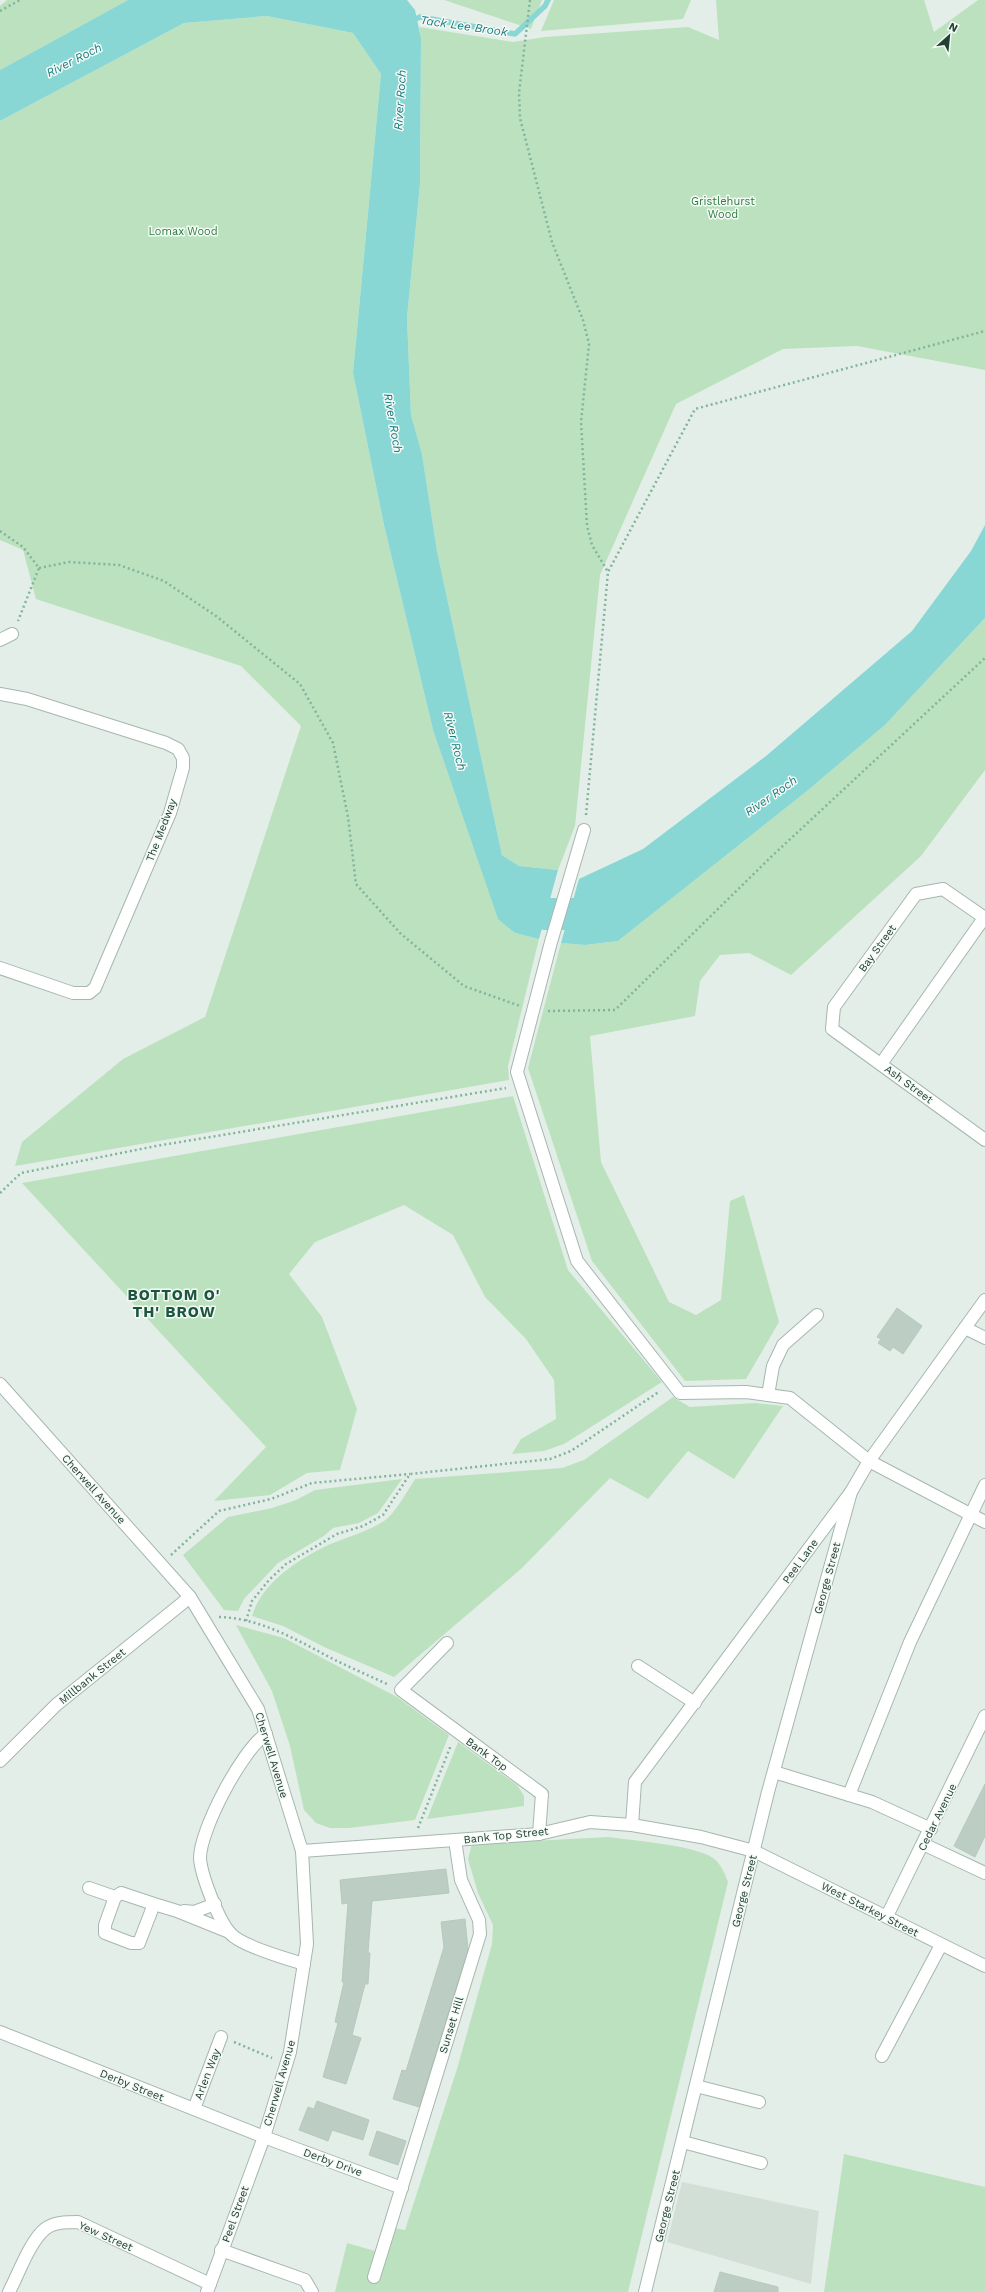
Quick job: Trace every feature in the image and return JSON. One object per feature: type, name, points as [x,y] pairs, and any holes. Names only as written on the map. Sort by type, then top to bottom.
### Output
[{"type":"street","points":[[0,640],[12,634]]},
{"type":"street","name":"The Medway","points":[[0,694],[27,698],[166,743],[178,749],[183,758],[183,768],[170,813],[95,988],[89,992],[73,993],[0,968]]},
{"type":"street","points":[[584,830],[551,942],[517,1072],[577,1261],[680,1393],[746,1392],[790,1398],[869,1461],[985,1522]]},
{"type":"street","name":"Bay Street","points":[[832,1029],[834,1007],[916,894],[943,889],[985,918]]},
{"type":"street","points":[[881,1064],[985,918]]},
{"type":"street","name":"Ash Street","points":[[832,1029],[985,1140]]},
{"type":"street","name":"Peel Lane","points":[[632,1825],[634,1782],[695,1703],[851,1492],[869,1461],[985,1300]]},
{"type":"street","points":[[768,1395],[773,1366],[783,1345],[817,1315]]},
{"type":"street","points":[[966,1328],[985,1338]]},
{"type":"street","name":"Cherwell Avenue","points":[[0,1384],[190,1597],[258,1709],[302,1851],[307,1944],[290,2052],[264,2136]]},
{"type":"street","points":[[849,1795],[910,1642],[985,1485]]},
{"type":"street","name":"George Street","points":[[645,2292],[774,1772],[851,1492]]},
{"type":"street","name":"Millbank Street","points":[[0,1761],[56,1705],[190,1597]]},
{"type":"street","points":[[401,1690],[447,1643]]},
{"type":"street","points":[[638,1666],[695,1703]]},
{"type":"street","name":"Bank Top","points":[[401,1690],[542,1794],[539,1834]]},
{"type":"street","name":"Cedar Avenue","points":[[887,1916],[931,1829],[985,1716]]},
{"type":"street","points":[[230,1932],[222,1922],[200,1860],[202,1845],[226,1787],[258,1739],[266,1734]]},
{"type":"street","points":[[774,1772],[872,1802],[931,1829]]},
{"type":"street","name":"Bank Top Street","points":[[302,1851],[539,1834],[590,1822],[632,1825],[701,1837],[754,1851]]},
{"type":"street","name":"Sunset Hill","points":[[374,2277],[480,1934],[479,1920],[461,1880],[455,1840]]},
{"type":"street","points":[[923,1844],[985,1873]]},
{"type":"street","name":"West Starkey Street","points":[[754,1851],[985,1966]]},
{"type":"street","points":[[88,1888],[115,1897]]},
{"type":"street","points":[[154,1904],[142,1939],[139,1942],[131,1943],[105,1933],[105,1925],[115,1897],[121,1892],[154,1904],[177,1910],[194,1912],[215,1904]]},
{"type":"street","points":[[177,1910],[230,1932],[268,1953],[304,1964]]},
{"type":"street","points":[[882,2056],[941,1945]]},
{"type":"street","name":"Derby Street","points":[[0,2032],[264,2136]]},
{"type":"street","name":"Arlen Way","points":[[194,2109],[221,2037]]},
{"type":"street","points":[[696,2086],[759,2102]]},
{"type":"street","name":"Derby Drive","points":[[264,2136],[402,2188]]},
{"type":"street","name":"Peel Street","points":[[208,2288],[264,2136]]},
{"type":"street","points":[[683,2142],[761,2162]]},
{"type":"street","name":"Yew Street","points":[[9,2292],[37,2238],[45,2229],[64,2222],[78,2222],[208,2288]]},
{"type":"street","points":[[221,2250],[305,2280],[312,2292]]},
{"type":"path","points":[[0,11],[20,0]]},
{"type":"path","points":[[530,0],[519,93],[520,118],[552,242],[583,320],[589,344],[581,422],[587,526],[592,545],[608,572]]},
{"type":"path","points":[[584,830],[608,572],[695,409],[985,331]]},
{"type":"path","points":[[0,531],[23,547],[39,568]]},
{"type":"path","points":[[39,568],[69,562],[119,565],[164,581],[216,616],[300,684],[332,743],[348,817],[356,884],[401,934],[464,986],[533,1011],[615,1010],[772,856],[985,658]]},
{"type":"path","points":[[12,634],[39,568]]},
{"type":"path","points":[[0,1193],[21,1173],[156,1146],[522,1086]]},
{"type":"path","points":[[161,1564],[220,1510],[271,1499],[312,1483],[550,1459],[571,1451],[672,1382]]},
{"type":"path","points":[[246,1621],[252,1601],[269,1580],[286,1564],[338,1534],[363,1526],[383,1515],[410,1474]]},
{"type":"path","points":[[202,1616],[235,1617],[283,1632],[334,1660],[401,1690]]},
{"type":"path","points":[[412,1843],[456,1732]]},
{"type":"path","name":"Arlen Way","points":[[221,2037],[287,2063]]},
{"type":"shaded area","points":[[682,2182],[819,2211],[811,2284],[667,2242]]},
{"type":"green space","points":[[7,0],[128,0],[0,70],[0,6]]},
{"type":"green space","points":[[444,0],[542,0],[531,29]]},
{"type":"green space","points":[[554,0],[691,0],[683,19],[541,31]]},
{"type":"green space","name":"Gristlehurst Wood","points":[[716,0],[924,0],[934,32],[978,0],[985,0],[985,370],[857,346],[783,349],[676,404],[600,575],[575,826],[558,870],[519,866],[502,855],[437,551],[422,454],[411,415],[407,318],[420,184],[421,38],[419,27],[513,42],[545,37],[688,27],[719,40]]},
{"type":"green space","name":"Lomax Wood","points":[[267,16],[353,33],[381,74],[353,373],[384,525],[433,730],[498,918],[515,933],[539,939],[508,1066],[509,1080],[15,1166],[22,1142],[123,1059],[205,1017],[301,726],[241,666],[36,599],[23,550],[0,540],[0,121],[184,23]]},
{"type":"green space","points":[[985,618],[985,770],[921,856],[791,975],[749,953],[720,955],[700,981],[695,1016],[590,1036],[601,1162],[669,1302],[696,1315],[721,1300],[730,1201],[744,1195],[779,1322],[746,1379],[685,1381],[592,1261],[528,1068],[561,943],[585,945],[618,941],[807,791],[885,725]]},
{"type":"green space","points":[[513,1096],[568,1270],[662,1382],[564,1444],[544,1451],[512,1454],[521,1439],[556,1419],[554,1380],[526,1339],[485,1297],[453,1235],[404,1205],[315,1242],[289,1274],[322,1317],[357,1409],[340,1470],[307,1473],[270,1495],[214,1501],[266,1447],[22,1183]]},
{"type":"green space","points":[[673,1397],[690,1407],[755,1403],[783,1406],[734,1479],[688,1451],[648,1499],[610,1478],[522,1568],[394,1677],[324,1647],[283,1626],[252,1616],[264,1592],[283,1573],[328,1545],[364,1531],[384,1521],[405,1496],[415,1479],[562,1468],[584,1460]]},
{"type":"green space","points":[[402,1479],[378,1513],[359,1523],[333,1528],[324,1536],[278,1563],[244,1599],[238,1611],[224,1610],[183,1555],[228,1517],[272,1508],[296,1500],[315,1490]]},
{"type":"green space","points":[[236,1625],[284,1638],[397,1697],[449,1735],[415,1820],[349,1828],[330,1828],[316,1823],[304,1810],[290,1746],[272,1691]]},
{"type":"green space","points":[[458,1742],[517,1785],[524,1796],[524,1806],[427,1819]]},
{"type":"green space","points":[[608,1837],[685,1848],[708,1855],[718,1863],[728,1882],[628,2292],[335,2292],[347,2243],[375,2251],[383,2226],[405,2230],[457,2069],[492,1944],[493,1925],[478,1893],[468,1859],[472,1844]]},
{"type":"green space","points":[[844,2154],[985,2187],[985,2292],[824,2292]]},
{"type":"water","points":[[128,0],[407,0],[415,10],[421,38],[420,184],[407,318],[411,415],[422,454],[437,551],[502,855],[519,866],[558,870],[539,939],[515,933],[498,919],[433,730],[384,525],[353,373],[381,74],[353,33],[267,16],[184,23],[0,121],[0,70]]},
{"type":"water","points":[[985,525],[985,618],[885,725],[807,791],[618,941],[585,945],[561,943],[579,879],[643,849],[766,756],[912,631],[971,551]]},
{"type":"building","points":[[897,1308],[922,1326],[903,1354],[893,1347],[890,1351],[878,1343],[881,1339],[877,1337]]},
{"type":"building","points":[[985,1784],[985,1836],[975,1857],[954,1846]]},
{"type":"building","points":[[446,1869],[449,1893],[372,1901],[368,1953],[370,1953],[368,1984],[365,1984],[352,2035],[361,2038],[346,2084],[323,2077],[338,2023],[335,2022],[344,1982],[342,1982],[348,1903],[342,1904],[340,1880]]},
{"type":"building","points":[[465,1919],[468,1949],[419,2107],[393,2099],[402,2070],[406,2071],[444,1947],[441,1922]]},
{"type":"building","points":[[317,2101],[369,2120],[363,2140],[332,2130],[328,2141],[299,2130],[308,2107],[314,2109]]},
{"type":"building","points":[[377,2131],[406,2141],[398,2165],[369,2155]]},
{"type":"building","points":[[720,2272],[778,2287],[778,2292],[714,2292]]},
{"type":"waterway","name":"Tack Lee Brook","points":[[411,21],[420,17],[515,34],[545,6],[548,0]]},
{"type":"waterway","name":"River Roch","points":[[509,892],[532,911],[546,914],[601,914],[611,907]]},
{"type":"district","name":"BOTTOM O' TH' BROW","points":[[174,1304]]}]
